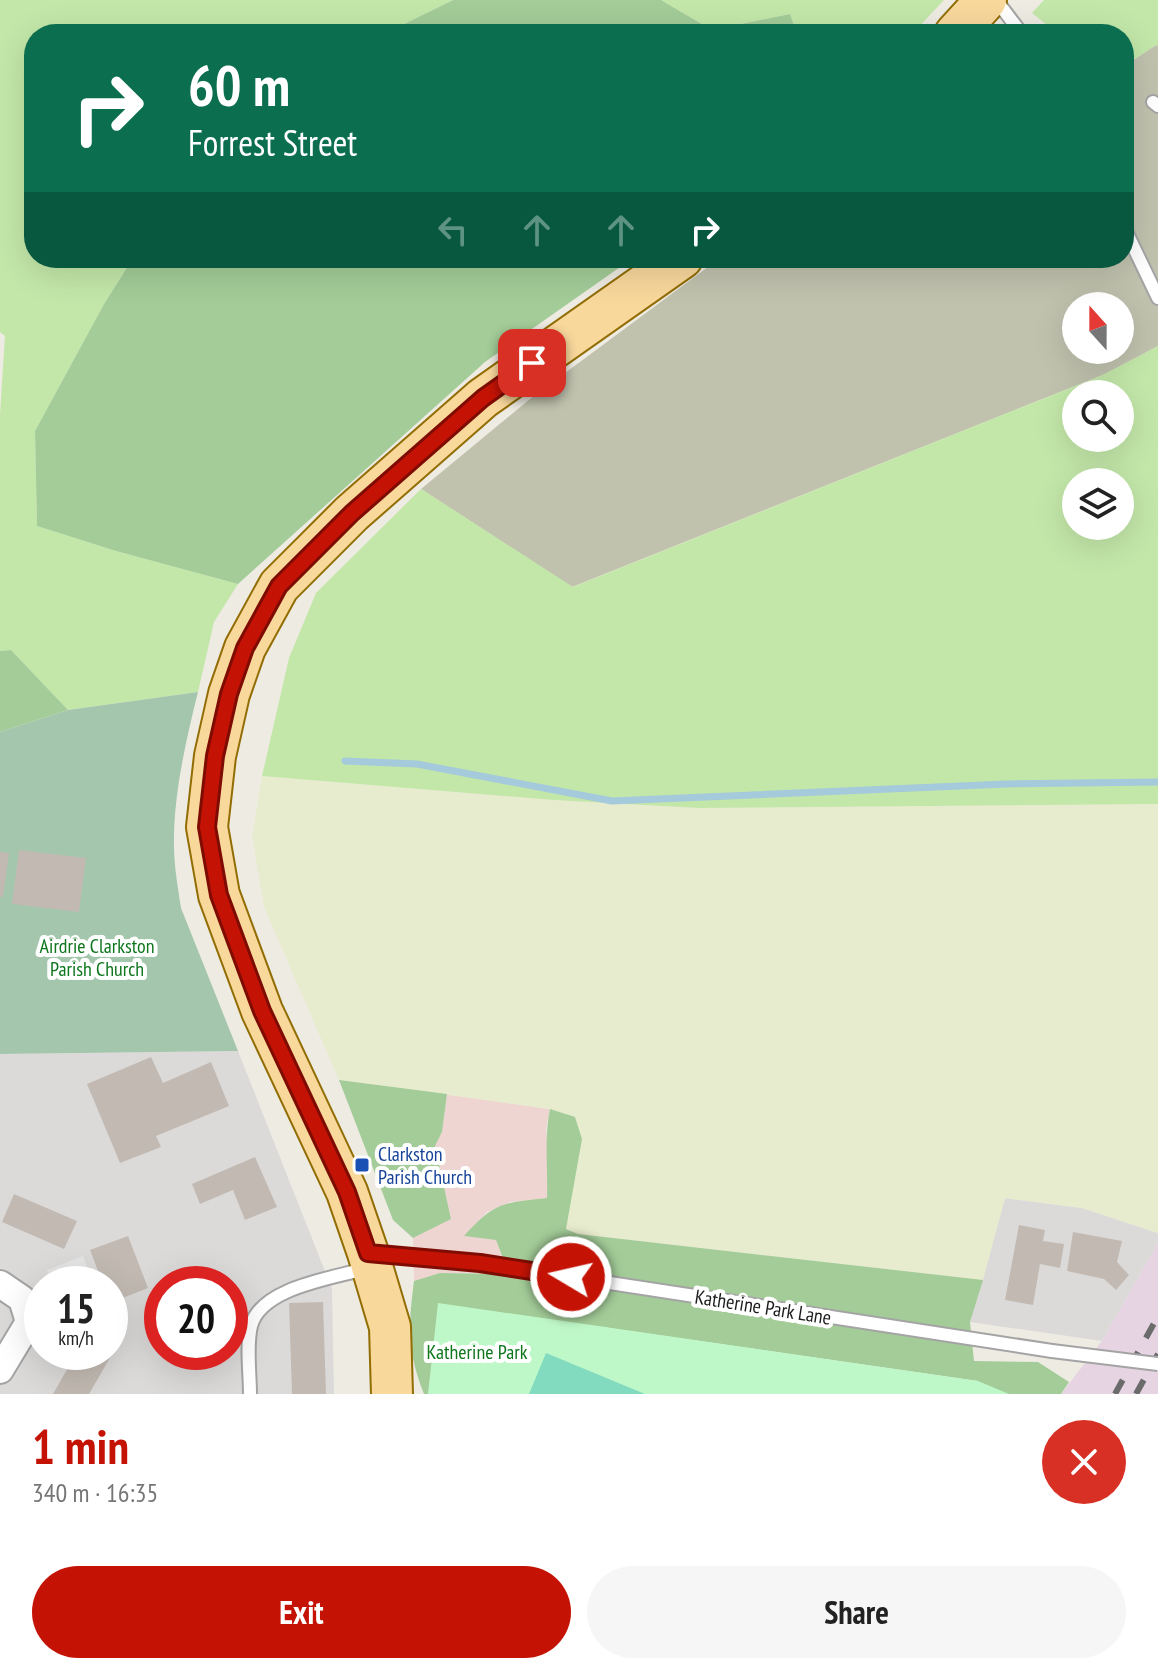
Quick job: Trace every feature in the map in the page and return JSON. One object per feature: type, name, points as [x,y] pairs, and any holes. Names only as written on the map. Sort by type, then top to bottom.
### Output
[{"type":"main road","points":[[964,24],[986,0]]},
{"type":"main road","points":[[392,1394],[390,1327],[347,1192],[262,1011],[219,895],[207,827],[215,756],[229,694],[245,648],[279,586],[352,513],[483,398],[668,268]]},
{"type":"street","points":[[0,1284],[22,1299],[29,1322],[0,1370]]},
{"type":"lane","points":[[996,0],[1014,24]]},
{"type":"lane","points":[[1134,248],[1158,298]]},
{"type":"lane","points":[[250,1394],[250,1328],[263,1304],[279,1293],[370,1260]]},
{"type":"lane","name":"Katherine Park Lane","points":[[370,1260],[480,1263],[1052,1351],[1158,1364]]},
{"type":"shaded area","points":[[1158,46],[1158,346],[1134,359],[1134,292],[1062,292],[1062,364],[1124,364],[1090,380],[1062,380],[1062,391],[572,587],[421,489],[530,399],[707,268],[1134,268],[1134,59]]},
{"type":"shaded area","points":[[262,776],[554,800],[698,808],[1158,804],[1158,1233],[1082,1208],[1005,1198],[983,1280],[578,1234],[566,1228],[582,1139],[575,1117],[550,1109],[339,1080],[264,907],[252,836]]},
{"type":"shaded area","points":[[238,1051],[332,1289],[334,1394],[0,1394],[0,1054]]},
{"type":"shaded area","points":[[447,1094],[550,1109],[546,1129],[547,1198],[510,1202],[487,1212],[465,1236],[496,1240],[506,1266],[501,1274],[440,1273],[414,1281],[413,1238],[451,1218],[435,1146],[442,1132]]},
{"type":"shaded area","points":[[1005,1198],[1082,1208],[1158,1233],[1158,1243],[1102,1341],[970,1322]]},
{"type":"shaded area","points":[[1158,1243],[1158,1394],[1061,1394],[1102,1341]]},
{"type":"shaded area","points":[[83,1256],[87,1266],[57,1266]]},
{"type":"green space","points":[[0,0],[453,0],[404,24],[24,24],[24,268],[127,268],[35,431],[37,526],[238,584],[214,622],[198,692],[68,710],[11,650],[0,651],[0,415],[5,336],[0,332]]},
{"type":"green space","points":[[453,0],[661,0],[702,24],[404,24]]},
{"type":"green space","points":[[661,0],[944,0],[921,24],[794,24],[790,14],[741,24],[702,24]]},
{"type":"green space","points":[[1044,0],[1158,0],[1158,46],[1134,59],[1134,24],[1046,24],[1032,13]]},
{"type":"green space","points":[[790,14],[794,24],[741,24]]},
{"type":"green space","points":[[127,268],[619,268],[485,362],[238,584],[37,526],[35,431]]},
{"type":"green space","points":[[1158,346],[1158,804],[698,808],[554,800],[262,776],[289,658],[316,593],[421,489],[573,587],[1062,391],[1062,452],[1134,452],[1134,380],[1090,380],[1124,364],[1134,364],[1134,359]]},
{"type":"green space","points":[[11,650],[68,710],[0,732],[0,651]]},
{"type":"green space","name":"Airdrie Clarkston Parish Church","points":[[198,692],[178,788],[174,827],[175,869],[181,908],[238,1051],[0,1054],[0,732],[68,710]]},
{"type":"green space","points":[[339,1080],[447,1094],[442,1132],[435,1146],[451,1219],[413,1238],[393,1220]]},
{"type":"green space","points":[[550,1109],[575,1117],[582,1139],[566,1229],[578,1234],[983,1280],[970,1322],[974,1361],[1038,1362],[1069,1382],[1061,1394],[985,1394],[978,1381],[525,1316],[443,1394],[424,1394],[410,1339],[414,1281],[440,1273],[501,1274],[506,1266],[496,1240],[464,1236],[484,1216],[500,1206],[547,1198]]},
{"type":"green space","name":"Katherine Park","points":[[438,1303],[978,1381],[1009,1394],[428,1394]]},
{"type":"green space","points":[[546,1353],[645,1394],[529,1394]]},
{"type":"building","name":"Airdrie Clarkston Parish Church","points":[[19,850],[86,858],[79,912],[12,904]]},
{"type":"building","points":[[0,852],[9,853],[3,897],[0,897]]},
{"type":"building","points":[[151,1057],[163,1083],[211,1062],[229,1106],[156,1136],[161,1147],[120,1163],[87,1084]]},
{"type":"building","points":[[255,1157],[277,1207],[245,1220],[233,1190],[200,1204],[192,1184]]},
{"type":"building","points":[[14,1194],[77,1221],[64,1249],[2,1222]]},
{"type":"building","points":[[1019,1225],[1045,1230],[1043,1241],[1064,1244],[1060,1268],[1040,1264],[1033,1305],[1005,1300]]},
{"type":"building","points":[[1073,1232],[1122,1241],[1117,1262],[1129,1275],[1116,1290],[1104,1279],[1067,1271]]},
{"type":"building","points":[[128,1236],[144,1278],[144,1290],[128,1296],[128,1266],[96,1266],[90,1250]]},
{"type":"building","points":[[323,1302],[326,1394],[292,1394],[289,1303]]},
{"type":"building","points":[[67,1370],[103,1370],[89,1394],[53,1394]]},
{"type":"waterway","points":[[345,761],[417,764],[612,801],[1006,784],[1158,782]]},
{"type":"railway","points":[[1115,1394],[1158,1316]]},
{"type":"railway","points":[[1136,1394],[1158,1354]]},
{"type":"place","name":"Clarkston Parish Church","points":[[362,1165]]},
{"type":"route","points":[[532,363],[483,398],[352,513],[279,586],[245,648],[229,694],[215,756],[207,827],[219,895],[262,1011],[347,1192],[368,1253],[480,1263],[571,1277]]}]
